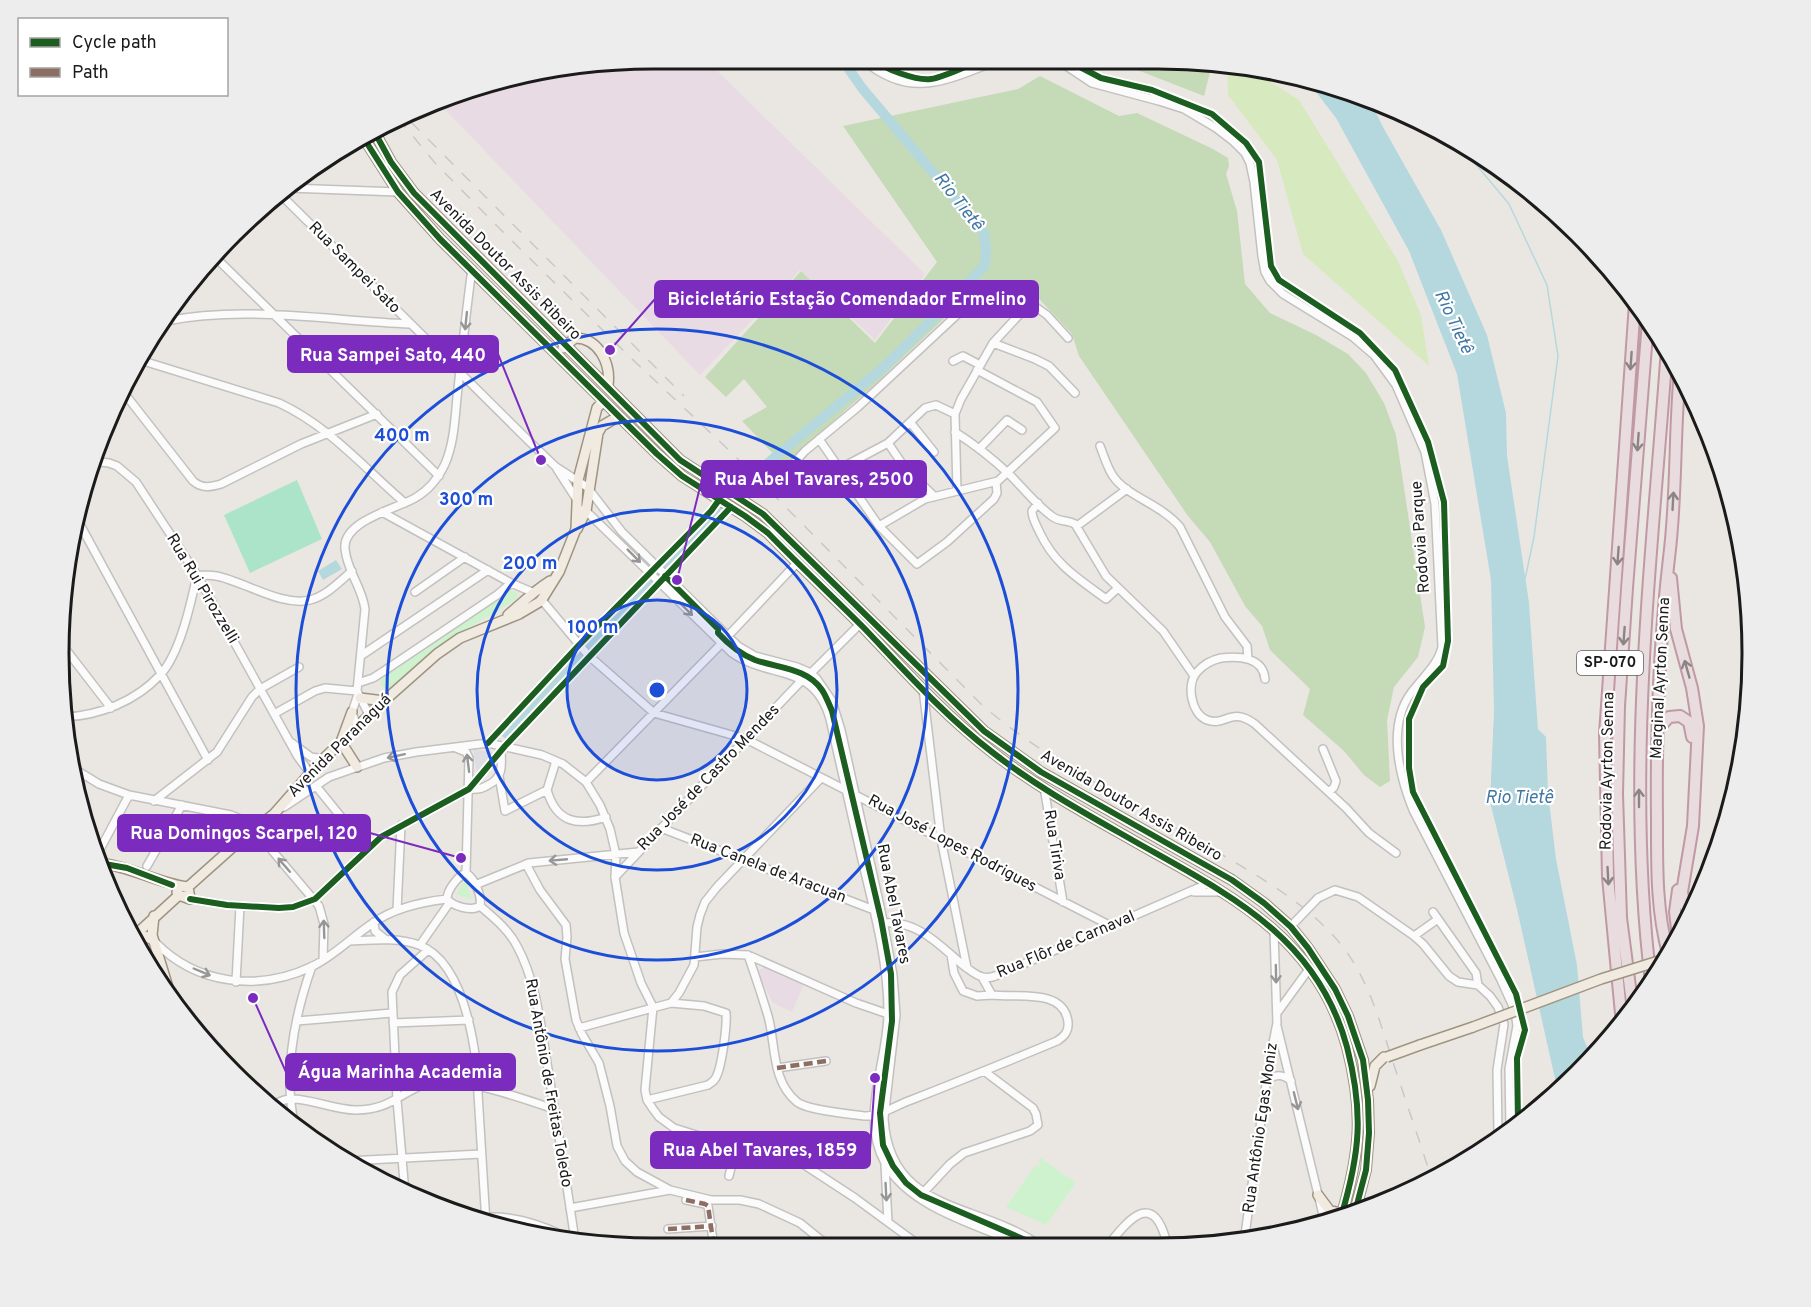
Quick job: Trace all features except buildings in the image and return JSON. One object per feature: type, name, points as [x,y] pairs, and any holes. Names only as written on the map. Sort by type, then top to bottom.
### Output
[{"type":"highway","name":"Rodovia Ayrton Senna","points":[[1621,1009],[1608,877],[1605,734],[1634,316]]},
{"type":"highway","name":"Rodovia Ayrton Senna","points":[[1631,995],[1621,918],[1617,794],[1619,706],[1647,335]]},
{"type":"highway","name":"Rodovia Ayrton Senna","points":[[1650,968],[1640,874],[1639,799],[1644,654],[1666,364]]},
{"type":"highway","points":[[1659,463],[1671,374]]},
{"type":"highway","name":"Marginal Ayrton Senna","points":[[1666,943],[1659,895],[1656,797],[1658,705],[1679,389]]},
{"type":"highway","points":[[1669,557],[1676,628],[1697,714],[1693,826],[1682,892],[1685,906]]},
{"type":"highway","points":[[1658,729],[1669,717],[1676,715],[1689,722],[1692,732],[1690,812],[1676,903],[1676,924]]},
{"type":"main road","name":"Avenida Doutor Assis Ribeiro","points":[[378,138],[391,162],[414,193],[608,385],[680,460],[754,506],[984,732],[1041,772],[1120,818],[1202,861],[1293,925],[1335,989],[1348,1016],[1363,1060],[1368,1100],[1368,1156],[1357,1203]]},
{"type":"main road","name":"Avenida Doutor Assis Ribeiro","points":[[367,144],[398,192],[440,238],[603,401],[682,476],[768,533],[965,730],[992,752],[1044,787],[1224,892],[1274,928],[1291,946],[1309,969],[1332,1006],[1351,1062],[1357,1093],[1359,1135],[1346,1207]]},
{"type":"main road","points":[[557,354],[575,338],[588,340],[607,362],[608,385]]},
{"type":"main road","points":[[603,401],[627,405]]},
{"type":"main road","name":"Avenida Paranaguá","points":[[576,529],[578,480],[597,408],[603,401]]},
{"type":"main road","name":"Avenida Paranaguá","points":[[188,887],[244,837],[274,814],[341,742],[437,654],[451,644],[519,614],[555,578],[566,559],[576,529],[586,511],[598,433],[607,422],[619,416]]},
{"type":"main road","points":[[731,507],[737,496]]},
{"type":"main road","points":[[358,692],[384,701]]},
{"type":"main road","points":[[352,712],[341,742],[357,767]]},
{"type":"main road","points":[[109,865],[127,868],[172,885],[188,887],[190,899],[179,895],[172,885]]},
{"type":"main road","points":[[1209,883],[1232,880]]},
{"type":"main road","points":[[139,931],[179,895]]},
{"type":"main road","points":[[154,916],[153,940],[162,969]]},
{"type":"main road","points":[[142,937],[153,940]]},
{"type":"main road","points":[[1351,1062],[1385,1057],[1420,1046],[1601,979],[1653,963]]},
{"type":"main road","points":[[1368,1100],[1373,1072],[1378,1062],[1385,1057]]},
{"type":"main road","points":[[1318,1195],[1331,1211]]},
{"type":"street","points":[[876,69],[884,75],[907,83],[919,84],[933,83],[972,69]]},
{"type":"street","name":"Rodovia Parque","points":[[1072,69],[1092,83],[1184,109],[1216,128],[1239,146],[1250,163],[1262,256],[1270,281],[1283,294],[1353,337],[1374,355],[1396,385],[1425,452],[1435,504],[1442,647],[1435,663],[1405,702],[1399,724],[1400,760],[1406,792],[1413,810],[1502,980],[1515,1011],[1517,1026],[1509,1069],[1510,1119]]},
{"type":"street","points":[[300,188],[398,192]]},
{"type":"street","name":"Rua Sampei Sato","points":[[286,200],[556,467],[586,511]]},
{"type":"street","points":[[220,262],[439,476]]},
{"type":"street","points":[[357,727],[352,712],[358,692],[365,609],[364,596],[345,549],[347,536],[382,512],[424,492],[439,476],[451,447],[472,269]]},
{"type":"street","points":[[781,477],[805,451],[858,407],[975,298]]},
{"type":"street","points":[[957,491],[955,414],[961,399],[993,344],[1030,303],[1047,315],[1068,338]]},
{"type":"street","points":[[175,319],[227,315],[410,324]]},
{"type":"street","points":[[993,344],[1049,366],[1075,393]]},
{"type":"street","points":[[879,526],[900,512],[933,496],[996,482],[1055,428],[1037,402],[963,356],[953,361]]},
{"type":"street","points":[[146,362],[279,403],[298,412],[330,434],[405,503]]},
{"type":"street","points":[[128,397],[193,481],[203,487],[221,484],[301,444],[377,414]]},
{"type":"street","points":[[839,469],[888,443],[924,408],[936,405],[955,414]]},
{"type":"street","points":[[979,449],[1007,420],[1022,430]]},
{"type":"street","points":[[910,422],[934,452]]},
{"type":"street","points":[[955,432],[1008,473],[1055,518],[1077,526],[1106,576],[1163,632],[1194,676]]},
{"type":"street","points":[[819,439],[879,526],[917,564],[947,542],[994,499],[997,493],[996,482]]},
{"type":"street","points":[[888,443],[905,468],[933,496]]},
{"type":"street","points":[[1100,446],[1114,478],[1127,489],[1162,510],[1180,527],[1225,617],[1247,646],[1248,659]]},
{"type":"street","name":"Rua Rui Pirozzelli","points":[[101,462],[117,466],[136,482],[197,575],[298,757],[310,773]]},
{"type":"street","name":"Rua Sampei Sato","points":[[556,467],[590,490]]},
{"type":"street","points":[[1077,526],[1127,489]]},
{"type":"street","name":"Rua Abel Tavares","points":[[590,490],[654,571],[659,582],[721,644],[750,664],[786,672],[803,679],[820,695],[827,710],[874,910],[885,970],[888,1014],[873,1117],[885,1162],[899,1182],[920,1200],[1007,1238]]},
{"type":"street","points":[[488,743],[654,571],[719,500]]},
{"type":"street","points":[[1038,503],[1032,511],[1033,518],[1042,538],[1057,561],[1106,599],[1118,588]]},
{"type":"street","points":[[190,899],[240,906],[282,908],[293,907],[315,899],[367,849],[401,825],[469,789],[503,748],[589,655],[731,507]]},
{"type":"street","name":"Rua Abel Tavares","points":[[586,511],[654,571],[664,575],[727,637],[755,656],[811,673],[822,685],[836,709],[856,794],[884,923],[896,1002],[885,1111],[885,1133],[892,1155],[909,1182],[924,1192],[1028,1238]]},
{"type":"street","name":"Rua José Lopes Rodrigues","points":[[382,512],[535,598],[555,614],[589,655],[654,712],[746,739],[1111,926]]},
{"type":"street","points":[[608,531],[614,523]]},
{"type":"street","points":[[82,531],[208,760]]},
{"type":"street","points":[[415,592],[465,557]]},
{"type":"street","points":[[727,637],[797,563]]},
{"type":"street","points":[[362,655],[488,570]]},
{"type":"street","points":[[72,715],[111,708],[135,695],[160,675],[183,629],[197,575],[215,576],[284,598],[301,601],[325,593],[352,571]]},
{"type":"street","points":[[274,714],[321,689],[358,692],[373,678],[512,584]]},
{"type":"street","points":[[811,673],[860,624]]},
{"type":"street","points":[[586,782],[721,644]]},
{"type":"street","points":[[69,654],[111,708]]},
{"type":"street","points":[[1266,679],[1259,664],[1248,659],[1215,660],[1194,676],[1191,681],[1191,693],[1197,710],[1203,718],[1214,721],[1236,715],[1249,720],[1329,792],[1369,833],[1396,853]]},
{"type":"street","points":[[154,801],[217,752],[252,697],[260,689],[298,667]]},
{"type":"street","name":"Rua José de Castro Mendes","points":[[615,877],[803,679]]},
{"type":"street","points":[[923,689],[941,839],[967,968]]},
{"type":"street","points":[[358,692],[369,715]]},
{"type":"street","name":"Rua Rui Pirozzelli","points":[[291,742],[311,757],[324,759]]},
{"type":"street","points":[[274,814],[329,777],[398,755],[453,747],[488,743],[556,761],[574,771],[586,782],[606,817],[614,839],[615,877],[624,933],[641,983],[653,1007],[645,1085],[647,1100],[659,1117],[674,1128],[736,1147],[800,1162],[836,1184],[910,1238]]},
{"type":"street","points":[[453,747],[464,751],[469,758],[466,873]]},
{"type":"street","points":[[503,748],[499,776],[505,811],[547,790]]},
{"type":"street","points":[[1323,749],[1336,781],[1329,792]]},
{"type":"street","points":[[556,761],[547,790],[558,810],[571,821],[586,823],[606,817]]},
{"type":"street","points":[[81,773],[99,784],[129,795],[231,815],[248,822],[315,899],[324,924],[323,960]]},
{"type":"street","points":[[469,789],[480,789],[493,783],[499,776]]},
{"type":"street","points":[[671,1003],[688,977],[695,957],[697,927],[705,902],[821,778]]},
{"type":"street","points":[[316,786],[367,849]]},
{"type":"street","name":"Rua Tiriva","points":[[1044,787],[1063,902]]},
{"type":"street","points":[[102,846],[129,795]]},
{"type":"street","points":[[147,866],[182,805]]},
{"type":"street","points":[[231,815],[244,837]]},
{"type":"street","points":[[397,910],[401,825]]},
{"type":"street","name":"Rua Canela de Aracuan","points":[[661,828],[874,910]]},
{"type":"street","points":[[475,885],[526,864],[638,852]]},
{"type":"street","points":[[526,864],[540,890],[566,925],[565,959],[579,1028],[599,1063],[620,1153],[629,1167],[670,1190],[711,1200],[740,1200],[759,1204],[800,1223],[819,1238]]},
{"type":"street","points":[[153,940],[164,951],[209,976],[236,982],[277,979],[323,960],[374,922],[397,910],[424,902],[448,901],[473,909],[480,906],[481,901],[475,885],[471,876],[466,873]]},
{"type":"street","points":[[420,945],[448,901],[447,894],[460,876],[466,873]]},
{"type":"street","name":"Rua Flôr de Carnaval","points":[[884,923],[919,930],[932,937],[967,968],[982,977],[996,976],[1209,883]]},
{"type":"street","points":[[1293,925],[1318,898],[1335,890],[1358,897],[1414,936],[1449,976],[1458,982],[1478,986],[1490,996],[1504,1021],[1497,1070],[1498,1128]]},
{"type":"street","name":"Rua Flôr de Carnaval","points":[[1189,892],[1224,892]]},
{"type":"street","points":[[236,982],[240,906]]},
{"type":"street","name":"Rua Antônio de Freitas Toledo","points":[[480,906],[500,923],[512,938],[528,971],[555,1109],[573,1232]]},
{"type":"street","points":[[1433,912],[1476,973],[1478,986]]},
{"type":"street","points":[[1414,936],[1438,919]]},
{"type":"street","points":[[374,922],[375,931],[385,939]]},
{"type":"street","name":"Rua Antônio Egas Moniz","points":[[1246,1231],[1277,1023],[1274,928]]},
{"type":"street","points":[[350,941],[385,939],[420,945],[446,967],[452,977],[469,1020],[476,1061],[485,1213]]},
{"type":"street","points":[[404,1182],[397,1100],[392,992],[394,984],[407,968],[428,950]]},
{"type":"street","points":[[695,957],[722,954],[748,955],[856,1003],[888,1014]]},
{"type":"street","points":[[748,955],[769,1021],[777,1068],[791,1096],[800,1104],[873,1117],[1058,1041],[1067,1032],[1066,1012],[1054,999],[977,996],[963,991],[957,981],[951,955]]},
{"type":"street","points":[[292,1113],[290,1071],[297,1021],[312,966]]},
{"type":"street","points":[[1276,1014],[1309,969]]},
{"type":"street","points":[[982,977],[992,995]]},
{"type":"street","points":[[579,1028],[671,1003],[716,1009],[726,1015],[723,1046],[714,1080],[708,1085],[647,1100]]},
{"type":"street","points":[[297,1021],[392,1013]]},
{"type":"street","points":[[393,1023],[469,1020]]},
{"type":"street","points":[[1277,1023],[1323,1214]]},
{"type":"street","points":[[777,1068],[826,1062]]},
{"type":"street","points":[[924,1192],[964,1153],[1030,1131],[1038,1125],[1033,1108],[984,1071]]},
{"type":"street","points":[[1267,1080],[1278,1075],[1291,1081]]},
{"type":"street","points":[[280,1102],[290,1098],[345,1110],[357,1110],[384,1106],[428,1083],[438,1081],[478,1087],[555,1109]]},
{"type":"street","points":[[729,1176],[736,1147]]},
{"type":"street","points":[[361,1160],[481,1154]]},
{"type":"street","points":[[885,1162],[888,1222]]},
{"type":"street","points":[[570,1208],[670,1190]]},
{"type":"street","points":[[686,1200],[707,1205],[710,1209],[713,1238]]},
{"type":"street","points":[[1114,1238],[1134,1216],[1146,1212],[1158,1222],[1164,1238]]},
{"type":"street","points":[[510,1220],[520,1220],[543,1228]]},
{"type":"street","points":[[668,1229],[712,1226]]},
{"type":"shaded area","points":[[715,69],[925,274],[875,340],[800,270],[700,375],[444,108],[502,89],[577,74],[615,70]]},
{"type":"shaded area","points":[[473,749],[494,753],[478,771],[476,769]]},
{"type":"shaded area","points":[[764,967],[804,984],[792,1012],[773,1003],[759,976],[759,970]]},
{"type":"green space","points":[[1135,69],[1210,71],[1204,96]]},
{"type":"green space","points":[[1227,73],[1267,79],[1299,100],[1398,261],[1421,315],[1429,366],[1303,254],[1277,160],[1228,95]]},
{"type":"green space","points":[[1040,76],[1119,116],[1137,113],[1228,158],[1229,166],[1226,174],[1237,211],[1245,284],[1270,313],[1316,335],[1348,354],[1366,373],[1384,403],[1396,435],[1425,627],[1418,657],[1394,687],[1387,720],[1390,781],[1380,787],[1364,775],[1344,751],[1303,715],[1310,689],[1270,650],[1262,626],[1245,606],[1210,542],[1188,516],[1079,356],[1072,334],[1025,284],[1002,283],[971,293],[874,385],[784,465],[742,421],[767,407],[744,379],[726,397],[705,377],[801,271],[875,343],[937,262],[843,126],[1018,89]]},
{"type":"green space","points":[[297,480],[322,539],[250,573],[224,515]]},
{"type":"green space","points":[[510,591],[517,592],[517,599],[448,640],[387,690],[381,685],[380,680]]},
{"type":"green space","points":[[466,880],[472,900],[456,894]]},
{"type":"green space","points":[[1041,1158],[1076,1183],[1046,1225],[1006,1207],[1034,1167],[1040,1165]]},
{"type":"water","name":"Rio Tietê","points":[[1316,92],[1375,111],[1441,230],[1487,335],[1506,413],[1507,456],[1529,603],[1538,729],[1546,737],[1548,793],[1556,859],[1577,965],[1583,1037],[1588,1049],[1556,1081],[1517,909],[1490,802],[1494,711],[1491,580],[1457,374],[1409,251],[1336,118]]},
{"type":"water","points":[[336,560],[342,569],[323,580],[318,571]]},
{"type":"waterway","name":"Rio Tietê","points":[[769,462],[884,367],[985,265],[984,233],[862,88],[849,69]]},
{"type":"waterway","points":[[1475,164],[1509,204],[1547,285],[1558,356],[1534,537],[1525,579]]},
{"type":"waterway","name":"Rio Tietê","points":[[507,734],[719,512]]},
{"type":"railway","points":[[411,122],[684,396]]},
{"type":"railway","points":[[404,125],[435,163],[501,230],[631,358],[731,452],[983,706],[1039,748],[1069,767],[1272,885],[1304,909],[1333,936],[1354,963],[1373,1003],[1429,1171]]},
{"type":"marked path","points":[[777,1068],[826,1061]]},
{"type":"marked path","points":[[686,1200],[708,1206],[713,1238]]},
{"type":"marked path","points":[[668,1229],[712,1226]]},
{"type":"cycle path","points":[[890,69],[925,79],[943,76],[960,69]]},
{"type":"cycle path","points":[[1084,69],[1101,78],[1152,90],[1212,114],[1246,143],[1259,162],[1271,266],[1279,280],[1360,333],[1395,370],[1428,442],[1444,502],[1448,641],[1443,666],[1423,687],[1409,719],[1409,768],[1413,792],[1516,994],[1525,1030],[1517,1058],[1518,1113]]},
{"type":"cycle path","points":[[378,138],[391,162],[414,193],[680,460],[763,514],[984,731],[1041,772],[1232,880],[1264,903],[1291,927],[1335,989],[1348,1016],[1363,1060],[1369,1133],[1366,1170],[1357,1202]]},
{"type":"cycle path","points":[[367,144],[398,192],[440,239],[657,454],[682,476],[768,533],[926,693],[975,738],[1024,776],[1230,897],[1261,919],[1289,944],[1313,973],[1333,1007],[1347,1047],[1352,1071],[1356,1092],[1358,1133],[1343,1207]]},
{"type":"cycle path","points":[[488,743],[719,500]]},
{"type":"cycle path","points":[[190,899],[227,905],[279,908],[293,907],[315,899],[381,837],[469,789],[505,746],[731,507]]},
{"type":"cycle path","points":[[665,576],[718,629],[718,633],[744,655],[808,677],[816,683],[826,697],[832,711],[881,919],[891,974],[892,1021],[880,1113],[883,1145],[893,1166],[906,1183],[921,1195],[1021,1238]]},
{"type":"cycle path","points":[[109,865],[127,868],[172,885]]},
{"type":"place","name":"Bicicletário Estação Comendador Ermelino","points":[[610,350]]},
{"type":"place","name":"Rua Sampei Sato, 440","points":[[541,460]]},
{"type":"place","name":"Rua Abel Tavares, 2500","points":[[677,580]]},
{"type":"place","name":"Rua Domingos Scarpel, 120","points":[[461,858]]},
{"type":"place","name":"Água Marinha Academia","points":[[253,998]]},
{"type":"place","name":"Rua Abel Tavares, 1859","points":[[875,1078]]}]
